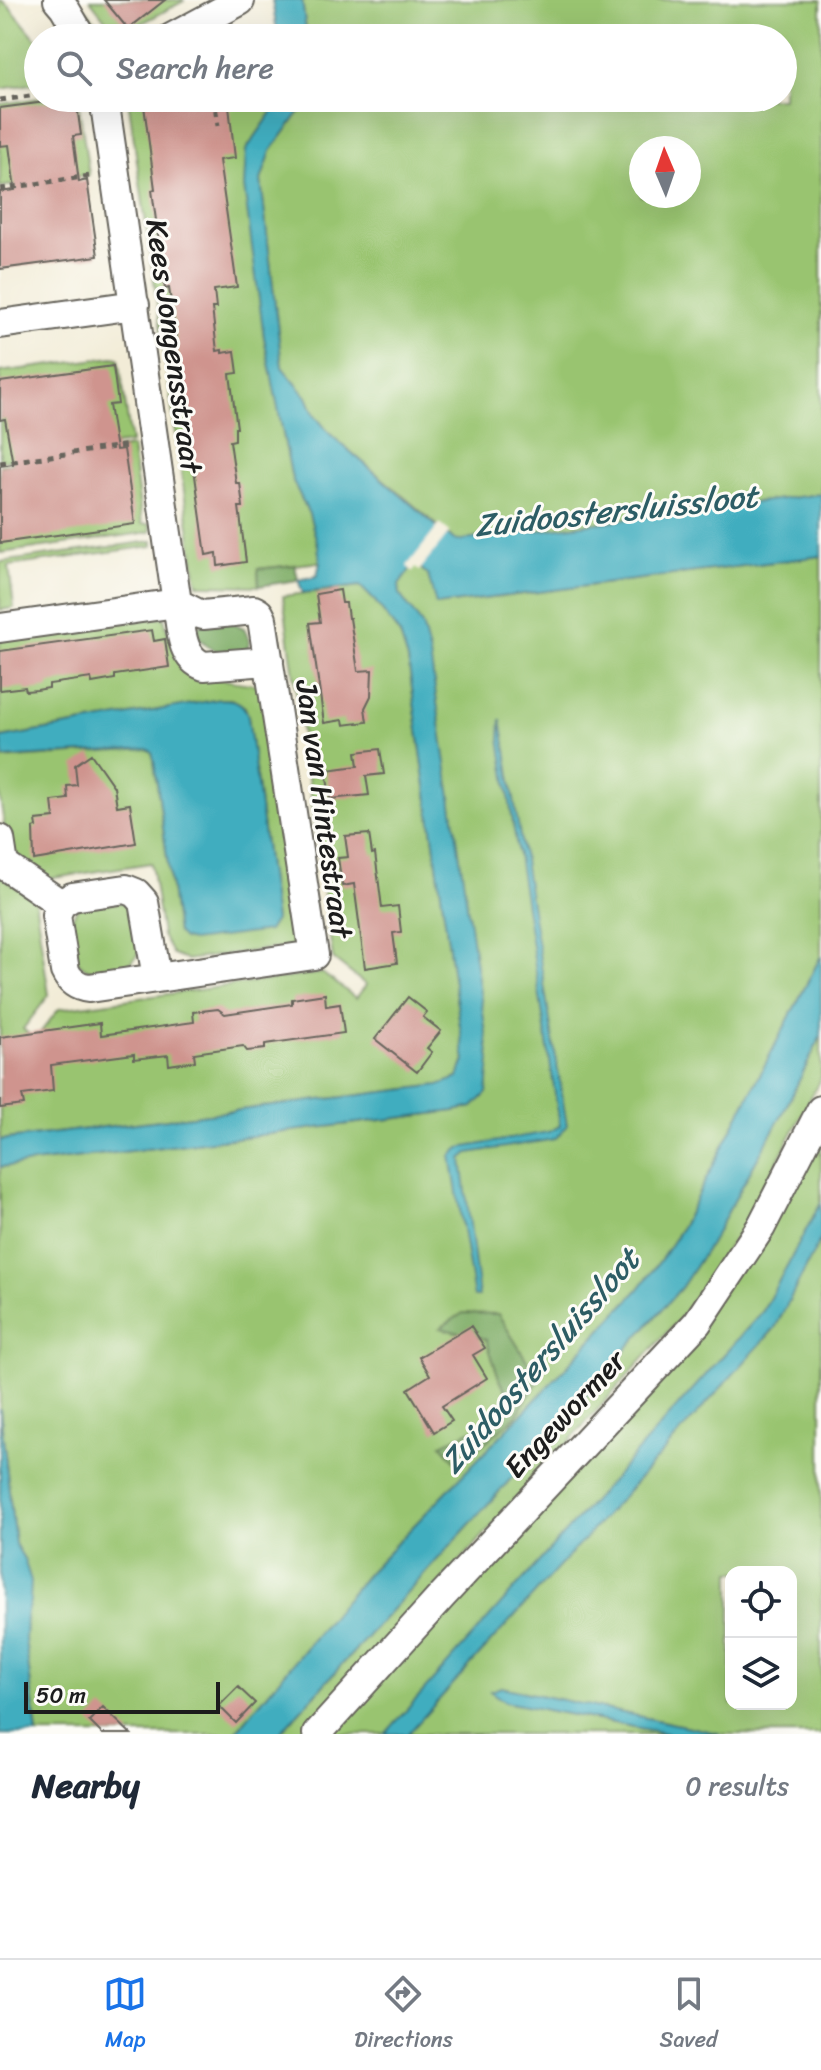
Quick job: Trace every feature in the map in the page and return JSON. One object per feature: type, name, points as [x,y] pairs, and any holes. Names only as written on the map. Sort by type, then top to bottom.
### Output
[{"type":"street","points":[[58,0],[74,24]]},
{"type":"street","points":[[197,24],[240,1]]},
{"type":"street","name":"Kees Jongensstraat","points":[[106,112],[177,603]]},
{"type":"street","points":[[0,324],[135,305]]},
{"type":"street","points":[[0,628],[177,603]]},
{"type":"street","name":"Jan van Hintestraat","points":[[177,603],[185,648],[196,663],[212,667],[269,661]]},
{"type":"street","name":"Jan van Hintestraat","points":[[61,904],[56,915],[65,971],[81,987],[314,955],[262,619],[254,610],[203,615],[177,603]]},
{"type":"street","points":[[0,839],[4,865],[61,904],[72,897],[126,889],[136,893],[144,902],[157,978]]},
{"type":"street","name":"Engewormer","points":[[317,1734],[697,1323],[761,1227],[821,1110]]},
{"type":"path","points":[[0,100],[24,97]]},
{"type":"path","points":[[216,112],[218,126]]},
{"type":"path","points":[[0,189],[115,173]]},
{"type":"path","points":[[0,463],[154,442]]},
{"type":"green space","points":[[0,0],[24,24],[24,85],[0,89]]},
{"type":"green space","points":[[69,0],[78,0],[98,24],[85,24]]},
{"type":"green space","points":[[90,0],[184,1],[141,24],[109,24]]},
{"type":"green space","points":[[302,0],[821,0],[821,494],[456,541],[330,434],[314,414],[307,397],[282,367],[261,180],[271,151],[300,112],[797,112],[797,24],[305,24]]},
{"type":"green space","points":[[24,100],[24,112],[80,112],[89,175],[0,187],[0,104]]},
{"type":"green space","points":[[130,112],[272,112],[246,150],[264,337],[292,479],[309,514],[320,562],[258,569],[259,586],[203,585],[198,584]]},
{"type":"green space","points":[[119,358],[131,443],[0,461],[0,372]]},
{"type":"green space","points":[[132,447],[142,524],[150,524],[151,532],[0,553],[0,465]]},
{"type":"green space","points":[[153,541],[153,546],[9,566],[14,608],[0,610],[0,562]]},
{"type":"green space","points":[[821,556],[821,956],[680,1230],[662,1258],[638,1290],[541,1394],[367,1574],[234,1734],[37,1734],[25,1639],[30,1601],[24,1559],[15,1544],[0,1409],[0,1167],[473,1107],[422,625],[400,595],[399,585],[415,562],[428,575],[437,605]]},
{"type":"green space","points":[[295,565],[298,580],[259,586],[258,569]]},
{"type":"green space","points":[[360,586],[400,635],[408,660],[465,1060],[458,1078],[440,1085],[0,1140],[0,875],[35,900],[49,995],[23,1029],[35,1039],[59,1009],[322,973],[356,998],[366,985],[333,959],[283,596]]},
{"type":"green space","points":[[164,617],[176,651],[197,670],[225,680],[260,685],[299,945],[186,960],[173,955],[162,936],[151,863],[41,880],[9,858],[0,798],[0,759],[147,749],[152,752],[154,760],[177,933],[275,920],[245,707],[231,699],[220,699],[0,738],[0,638]]},
{"type":"green space","points":[[231,622],[244,628],[250,641],[246,652],[218,652],[196,634],[199,625]]},
{"type":"green space","points":[[129,902],[136,915],[140,940],[135,958],[110,972],[91,971],[83,967],[75,956],[71,931],[72,919],[79,906]]},
{"type":"green space","points":[[821,1036],[821,1078],[745,1223],[679,1319],[302,1734],[279,1734],[681,1288],[710,1244],[784,1111]]},
{"type":"green space","points":[[821,1132],[821,1202],[763,1311],[386,1734],[331,1734],[605,1431]]},
{"type":"green space","points":[[821,1238],[821,1734],[722,1734],[501,1687],[505,1702],[670,1734],[407,1734],[775,1328]]},
{"type":"green space","points":[[463,1313],[498,1314],[539,1380],[516,1416],[459,1465],[441,1444],[483,1425],[509,1397],[486,1339],[440,1328]]},
{"type":"water","points":[[272,0],[302,0],[305,24],[276,24]]},
{"type":"water","points":[[272,112],[300,112],[271,151],[261,180],[282,367],[307,397],[314,414],[330,434],[456,541],[821,494],[821,556],[436,605],[428,575],[415,563],[399,585],[400,595],[422,625],[430,655],[490,1060],[487,1093],[473,1107],[455,1111],[0,1167],[0,1140],[439,1085],[458,1078],[465,1061],[408,660],[400,635],[360,586],[303,593],[298,580],[317,576],[320,562],[318,545],[309,514],[292,479],[264,337],[244,187],[246,150]]},
{"type":"water","points":[[220,699],[238,702],[248,716],[275,920],[268,931],[192,941],[183,939],[177,933],[152,752],[147,749],[4,758],[1,738]]},
{"type":"water","points":[[501,719],[567,1126],[555,1139],[469,1153],[462,1159],[479,1297],[474,1297],[451,1156],[460,1148],[548,1132],[560,1126],[500,739]]},
{"type":"water","points":[[821,956],[821,1036],[784,1111],[710,1244],[681,1288],[279,1734],[234,1734],[367,1574],[638,1290],[680,1230]]},
{"type":"water","points":[[821,1202],[821,1238],[775,1328],[408,1734],[385,1734],[763,1311]]},
{"type":"water","points":[[0,1409],[15,1544],[31,1581],[25,1639],[37,1734],[0,1734]]},
{"type":"water","points":[[501,1687],[722,1734],[670,1734],[505,1702],[490,1691]]},
{"type":"pier","points":[[440,524],[450,532],[419,571],[416,568],[413,572],[407,566]]},
{"type":"building","points":[[104,0],[165,0],[134,24],[124,24]]},
{"type":"building","points":[[24,105],[24,112],[78,112],[81,135],[73,136],[79,182],[87,180],[98,256],[0,269],[0,192],[15,190],[9,145],[0,146],[0,108]]},
{"type":"building","points":[[145,112],[230,112],[235,158],[219,160],[237,287],[214,290],[216,308],[212,308],[217,351],[235,351],[238,373],[230,374],[237,428],[235,440],[230,441],[236,483],[240,483],[243,507],[239,507],[246,562],[218,566],[217,553],[206,555],[169,288],[165,289],[152,190],[155,189]]},
{"type":"building","points":[[113,366],[118,404],[109,405],[116,450],[124,449],[135,524],[0,543],[0,466],[13,464],[5,419],[0,420],[0,382]]},
{"type":"building","points":[[340,590],[342,603],[346,603],[350,618],[358,671],[372,670],[371,696],[365,708],[367,722],[344,725],[343,720],[324,723],[310,623],[320,622],[316,594]]},
{"type":"building","points":[[152,630],[154,641],[165,639],[169,667],[115,675],[115,679],[92,683],[91,678],[49,684],[49,688],[37,690],[26,691],[25,687],[0,690],[0,651]]},
{"type":"building","points":[[380,749],[384,774],[366,776],[369,795],[330,799],[326,770],[358,766],[356,752]]},
{"type":"building","points":[[91,754],[114,787],[117,806],[130,804],[136,843],[34,860],[33,828],[37,827],[36,820],[54,818],[52,801],[68,799],[67,786],[77,785],[75,765]]},
{"type":"building","points":[[369,834],[372,854],[375,853],[382,908],[398,906],[401,932],[393,933],[397,963],[365,968],[354,884],[342,886],[338,858],[348,857],[345,836]]},
{"type":"building","points":[[325,994],[326,1006],[340,1004],[344,1033],[265,1044],[265,1049],[247,1051],[243,1046],[194,1053],[195,1061],[169,1065],[168,1055],[134,1059],[134,1054],[51,1065],[53,1091],[22,1095],[24,1105],[0,1108],[0,1037],[100,1023],[101,1035],[194,1022],[193,1012],[218,1009],[225,1014],[292,1004],[292,999]]},
{"type":"building","points":[[408,997],[427,1012],[423,1017],[441,1031],[427,1048],[432,1052],[417,1072],[375,1039]]},
{"type":"building","points":[[471,1326],[485,1348],[473,1355],[487,1378],[442,1406],[452,1421],[434,1432],[408,1389],[430,1375],[419,1357]]},
{"type":"building","points":[[238,1687],[255,1703],[236,1723],[219,1706]]},
{"type":"building","points":[[103,1707],[131,1734],[102,1734],[89,1721]]},
{"type":"water label","name":"Zuidoostersluissloot","points":[[616,511]]},
{"type":"water label","name":"Zuidoostersluissloot","points":[[540,1361]]}]
